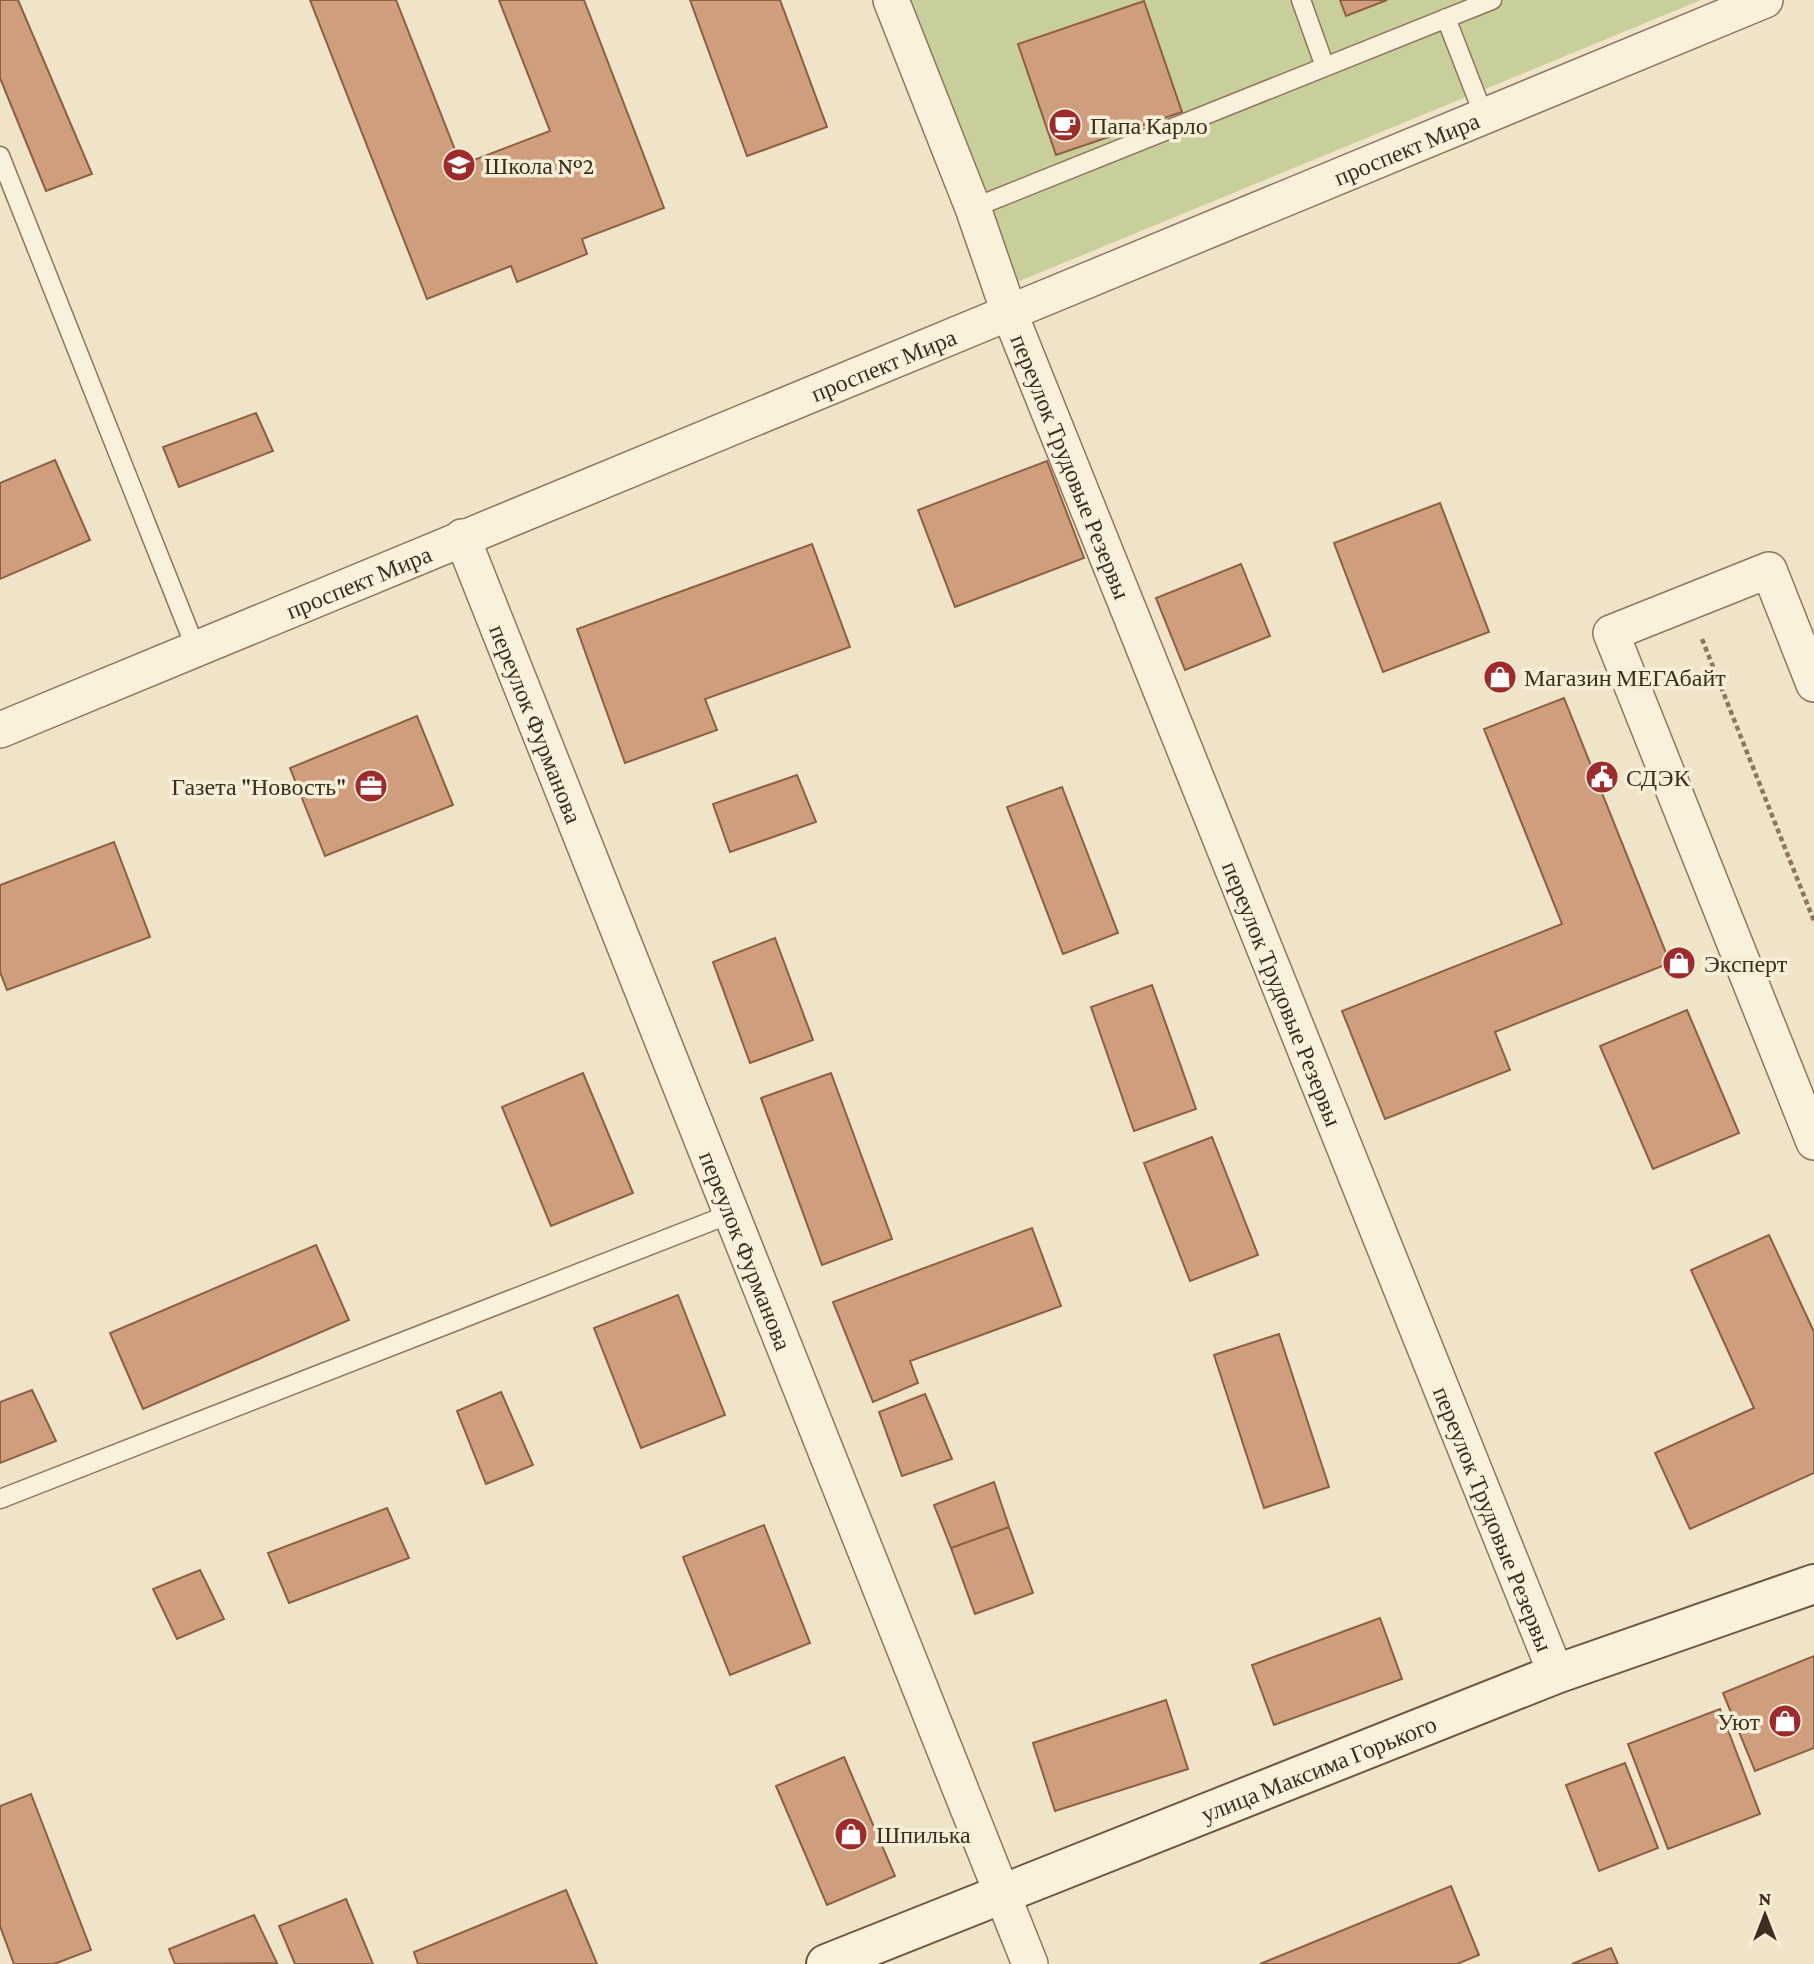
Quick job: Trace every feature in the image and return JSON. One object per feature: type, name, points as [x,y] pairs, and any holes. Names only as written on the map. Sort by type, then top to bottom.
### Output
[{"type":"main road","name":"улица Максима Горького","points":[[826,1964],[1556,1674],[1814,1584]]},
{"type":"street","name":"переулок Трудовые Резервы","points":[[891,0],[973,208],[1009,312],[1556,1674]]},
{"type":"street","name":"проспект Мира","points":[[0,730],[1765,0]]},
{"type":"street","name":"переулок Фурманова","points":[[462,537],[1030,1964]]},
{"type":"street","points":[[1814,684],[1769,570],[1611,633],[1814,1143]]},
{"type":"lane","points":[[1301,0],[1324,64]]},
{"type":"lane","points":[[973,208],[1324,64],[1492,0]]},
{"type":"lane","points":[[1446,18],[1484,116]]},
{"type":"lane","points":[[0,156],[196,649]]},
{"type":"lane","points":[[0,1499],[730,1214]]},
{"type":"path","points":[[1687,603],[1814,921]]},
{"type":"green space","points":[[886,0],[1701,0],[1005,287]]},
{"type":"building","points":[[0,0],[18,0],[92,174],[46,191],[0,78]]},
{"type":"building","points":[[310,0],[396,0],[461,165],[550,131],[499,0],[584,0],[664,208],[582,239],[587,254],[517,282],[511,266],[427,299]]},
{"type":"building","points":[[690,0],[780,0],[827,127],[747,156]]},
{"type":"building","points":[[1340,0],[1387,0],[1346,16]]},
{"type":"building","points":[[1144,1],[1182,112],[1056,155],[1018,44]]},
{"type":"building","points":[[256,413],[273,451],[179,487],[163,447]]},
{"type":"building","points":[[55,460],[90,540],[0,579],[0,483]]},
{"type":"building","points":[[1047,461],[1084,558],[955,607],[918,510]]},
{"type":"building","points":[[1440,503],[1489,632],[1383,672],[1334,543]]},
{"type":"building","points":[[812,544],[850,647],[705,699],[717,730],[625,763],[577,629]]},
{"type":"building","points":[[1241,564],[1270,636],[1185,670],[1156,598]]},
{"type":"building","points":[[1564,698],[1670,963],[1495,1032],[1510,1070],[1385,1119],[1342,1011],[1562,924],[1484,729]]},
{"type":"building","name":"Газета \"Новость\"","points":[[417,716],[453,805],[325,856],[290,768]]},
{"type":"building","points":[[797,775],[816,822],[730,852],[713,804]]},
{"type":"building","points":[[1062,787],[1118,933],[1063,954],[1007,807]]},
{"type":"building","points":[[114,842],[150,937],[7,990],[0,972],[0,885]]},
{"type":"building","points":[[775,938],[813,1040],[750,1063],[713,962]]},
{"type":"building","points":[[1152,985],[1196,1109],[1134,1131],[1091,1007]]},
{"type":"building","points":[[1687,1010],[1739,1133],[1653,1169],[1600,1046]]},
{"type":"building","points":[[583,1073],[633,1193],[551,1226],[502,1107]]},
{"type":"building","points":[[831,1073],[892,1239],[822,1265],[761,1098]]},
{"type":"building","points":[[1212,1137],[1258,1255],[1190,1281],[1144,1163]]},
{"type":"building","points":[[1032,1228],[1061,1306],[910,1361],[918,1383],[873,1402],[833,1302]]},
{"type":"building","points":[[1769,1235],[1814,1332],[1814,1473],[1690,1529],[1655,1453],[1754,1408],[1691,1270]]},
{"type":"building","points":[[316,1245],[349,1320],[143,1409],[110,1333]]},
{"type":"building","points":[[678,1295],[725,1415],[641,1448],[594,1328]]},
{"type":"building","points":[[1279,1334],[1329,1487],[1264,1508],[1214,1355]]},
{"type":"building","points":[[32,1390],[56,1441],[0,1463],[0,1402]]},
{"type":"building","points":[[501,1392],[533,1465],[486,1484],[457,1411]]},
{"type":"building","points":[[925,1394],[952,1459],[902,1476],[879,1412]]},
{"type":"building","points":[[994,1482],[1009,1527],[951,1548],[934,1505]]},
{"type":"building","points":[[387,1508],[409,1558],[289,1603],[268,1553]]},
{"type":"building","points":[[764,1525],[810,1643],[730,1675],[683,1557]]},
{"type":"building","points":[[1009,1527],[1033,1593],[975,1614],[951,1548]]},
{"type":"building","points":[[200,1570],[224,1619],[177,1639],[153,1589]]},
{"type":"building","points":[[1380,1618],[1402,1679],[1274,1725],[1252,1665]]},
{"type":"building","points":[[1814,1656],[1814,1748],[1755,1771],[1723,1693]]},
{"type":"building","points":[[1166,1700],[1188,1769],[1055,1811],[1033,1743]]},
{"type":"building","points":[[1720,1709],[1760,1814],[1668,1849],[1628,1744]]},
{"type":"building","points":[[844,1757],[895,1876],[827,1905],[776,1786]]},
{"type":"building","points":[[1625,1763],[1658,1848],[1599,1871],[1566,1785]]},
{"type":"building","points":[[31,1794],[91,1950],[54,1964],[14,1964],[0,1926],[0,1806]]},
{"type":"building","points":[[1451,1886],[1479,1955],[1457,1964],[1260,1964]]},
{"type":"building","points":[[566,1890],[597,1964],[418,1964],[414,1952]]},
{"type":"building","points":[[346,1899],[373,1964],[295,1964],[279,1926]]},
{"type":"building","points":[[254,1915],[277,1963],[175,1964],[169,1949]]},
{"type":"building","points":[[1611,1948],[1618,1964],[1572,1964]]},
{"type":"place","name":"Папа Карло","points":[[1065,125]]},
{"type":"place","name":"Школа №2","points":[[459,165]]},
{"type":"place","name":"Магазин МЕГАбайт","points":[[1500,677]]},
{"type":"place","name":"СДЭК","points":[[1602,777]]},
{"type":"place","name":"Газета \"Новость\"","points":[[371,786]]},
{"type":"place","name":"Эксперт","points":[[1679,963]]},
{"type":"place","name":"Уют","points":[[1785,1721]]},
{"type":"place","name":"Шпилька","points":[[851,1834]]}]
